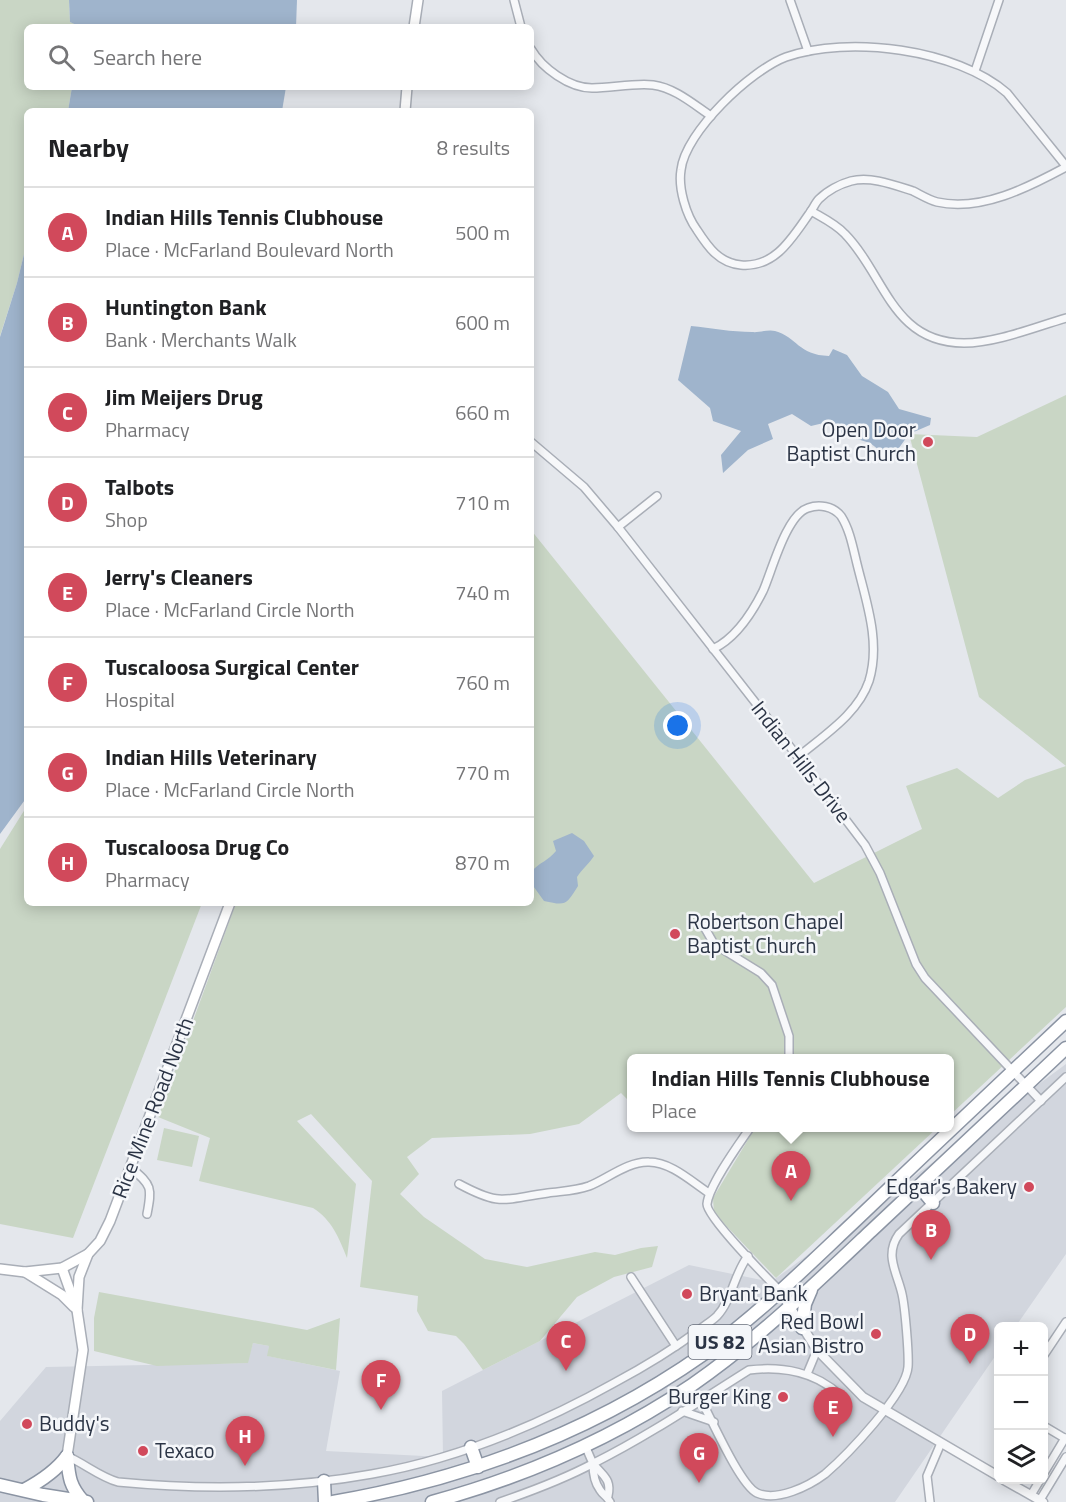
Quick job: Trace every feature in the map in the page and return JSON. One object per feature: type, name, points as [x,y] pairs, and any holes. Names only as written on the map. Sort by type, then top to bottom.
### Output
[{"type":"highway","name":"US 82","points":[[954,1128],[1066,1021]]},
{"type":"highway","name":"US 82","points":[[432,1502],[505,1479],[585,1446],[636,1419],[693,1384],[790,1308],[1066,1047]]},
{"type":"highway","name":"US 82","points":[[333,1502],[411,1487],[478,1467],[557,1437],[655,1386],[743,1324],[949,1132]]},
{"type":"highway","points":[[919,1186],[933,1203]]},
{"type":"highway","points":[[802,1328],[805,1304],[813,1286]]},
{"type":"highway","points":[[585,1446],[586,1435],[602,1415]]},
{"type":"highway","points":[[471,1447],[478,1467]]},
{"type":"highway","points":[[24,1490],[58,1467],[67,1456]]},
{"type":"highway","points":[[67,1456],[73,1490],[83,1501]]},
{"type":"highway","points":[[44,1495],[58,1467]]},
{"type":"highway","points":[[324,1481],[325,1502]]},
{"type":"highway","points":[[0,1485],[87,1502]]},
{"type":"main road","points":[[414,24],[418,0]]},
{"type":"main road","points":[[405,108],[407,90]]},
{"type":"main road","name":"Rice Mine Road North","points":[[77,1310],[79,1277],[88,1254],[100,1240],[110,1221],[229,906]]},
{"type":"main road","points":[[0,1269],[25,1272],[62,1268],[88,1254]]},
{"type":"main road","name":"Rice Mine Road North","points":[[62,1268],[77,1310],[83,1350],[67,1456]]},
{"type":"main road","points":[[25,1272],[62,1295],[77,1310]]},
{"type":"street","points":[[514,0],[520,24]]},
{"type":"street","points":[[790,0],[808,51]]},
{"type":"street","points":[[975,71],[999,0]]},
{"type":"street","points":[[879,47],[919,54],[975,71],[1007,93],[1066,167],[1030,186],[992,200],[951,205],[935,202],[876,180],[851,181],[829,190],[818,199],[786,248],[772,258],[757,264],[740,265],[725,261],[711,252],[693,224],[680,185],[685,153],[711,116],[748,80],[785,58],[808,51],[879,47]]},
{"type":"street","points":[[534,53],[545,66],[573,84],[589,89],[655,86],[670,90],[711,116]]},
{"type":"street","points":[[811,211],[846,235],[907,323],[934,338],[965,344],[998,338],[1066,318]]},
{"type":"street","name":"Indian Hills Drive","points":[[534,445],[584,487],[618,527],[798,757],[865,845],[880,873],[916,964],[936,990],[1041,1101]]},
{"type":"street","points":[[618,527],[657,496]]},
{"type":"street","points":[[713,649],[747,619],[762,591],[791,524],[801,511],[808,507],[825,506],[839,514],[848,529],[870,615],[873,647],[869,679],[863,694],[849,714],[798,757]]},
{"type":"street","points":[[702,923],[714,944],[761,973],[772,985],[789,1036],[789,1054]]},
{"type":"street","points":[[700,1400],[714,1422],[744,1482],[757,1493],[773,1496],[796,1489],[825,1474],[878,1419],[904,1383],[908,1368],[903,1296],[891,1262],[894,1241],[1066,1077]]},
{"type":"street","points":[[748,1132],[710,1194],[707,1206],[710,1214],[780,1292],[817,1350],[863,1397],[994,1473]]},
{"type":"street","points":[[459,1184],[487,1198],[510,1200],[589,1186],[632,1165],[648,1161],[671,1168],[710,1194]]},
{"type":"street","points":[[131,1168],[149,1184],[152,1191],[147,1214]]},
{"type":"street","points":[[67,1456],[90,1466],[105,1479],[127,1483],[239,1487],[324,1481],[374,1474],[443,1456],[518,1430],[569,1408],[632,1374],[676,1346],[717,1316],[748,1256]]},
{"type":"street","points":[[631,1277],[676,1346]]},
{"type":"street","points":[[1048,1349],[1066,1323]]},
{"type":"street","points":[[807,1374],[817,1350]]},
{"type":"street","points":[[500,1502],[550,1484],[594,1464],[634,1442],[749,1370],[765,1368],[807,1374],[833,1389],[840,1396],[841,1401],[838,1406]]},
{"type":"street","points":[[682,1411],[714,1422]]},
{"type":"street","points":[[1048,1428],[1065,1438],[1048,1466]]},
{"type":"street","points":[[930,1502],[927,1476],[942,1443]]},
{"type":"street","points":[[585,1446],[610,1487],[609,1499]]},
{"type":"street","points":[[1013,1484],[1042,1501],[1066,1457]]},
{"type":"street","points":[[1030,1494],[1037,1484]]},
{"type":"shaded area","points":[[1066,1064],[1066,1254],[1019,1322],[994,1322],[994,1358],[895,1502],[0,1502],[0,1421],[46,1367],[247,1363],[253,1343],[269,1346],[268,1356],[340,1371],[326,1451],[443,1457],[442,1391],[689,1265],[771,1282]]},
{"type":"green space","points":[[0,0],[69,0],[70,22],[76,24],[24,24],[24,90],[72,90],[68,108],[24,108],[24,254],[0,336]]},
{"type":"green space","points":[[1066,395],[1066,766],[979,697],[909,434],[977,437]]},
{"type":"green space","points":[[534,534],[814,883],[922,829],[906,786],[957,768],[998,798],[1025,780],[1066,766],[1066,1007],[954,1111],[954,1054],[627,1054],[627,1099],[621,1093],[579,1124],[530,1134],[432,1138],[407,1157],[419,1174],[400,1194],[424,1217],[485,1259],[527,1267],[595,1252],[615,1255],[658,1246],[652,1267],[614,1277],[577,1297],[540,1341],[483,1370],[456,1336],[428,1331],[417,1311],[418,1296],[360,1287],[372,1181],[311,1114],[297,1121],[356,1184],[347,1258],[330,1224],[313,1208],[199,1181],[210,1138],[158,1117],[235,906],[534,906]]},
{"type":"green space","points":[[24,811],[24,906],[201,906],[73,1238],[0,1224],[0,849]]},
{"type":"green space","points":[[164,1128],[199,1136],[192,1167],[157,1160]]},
{"type":"green space","points":[[753,1132],[933,1132],[776,1278],[714,1213],[713,1198]]},
{"type":"green space","points":[[99,1292],[307,1330],[340,1318],[336,1370],[267,1356],[269,1346],[253,1343],[248,1363],[157,1366],[94,1351],[94,1318]]},
{"type":"water","points":[[69,0],[297,0],[296,24],[74,24],[70,22]]},
{"type":"water","points":[[72,90],[286,90],[282,108],[68,108]]},
{"type":"water","points":[[24,254],[24,801],[0,834],[0,337]]},
{"type":"water","points":[[691,326],[744,332],[772,331],[788,337],[804,349],[819,355],[829,356],[833,349],[847,355],[862,376],[888,392],[899,409],[931,418],[930,425],[909,434],[891,459],[870,443],[841,434],[832,421],[811,426],[792,414],[768,424],[773,439],[748,450],[723,473],[721,455],[741,431],[713,421],[710,408],[678,380]]},
{"type":"water","points":[[572,833],[584,841],[594,856],[577,877],[578,886],[571,897],[561,903],[544,901],[534,887],[534,869],[556,851],[553,841]]},
{"type":"place","name":"Open Door Baptist Church","points":[[928,442]]},
{"type":"place","name":"Robertson Chapel Baptist Church","points":[[675,934]]},
{"type":"place","name":"Edgar's Bakery","points":[[1029,1187]]},
{"type":"place","name":"Indian Hills Tennis Clubhouse","points":[[791,1201]]},
{"type":"place","name":"Huntington Bank","points":[[931,1260]]},
{"type":"place","name":"Bryant Bank","points":[[687,1294]]},
{"type":"place","name":"Red Bowl Asian Bistro","points":[[876,1334]]},
{"type":"place","name":"Talbots","points":[[970,1364]]},
{"type":"place","name":"Jim Meijers Drug","points":[[566,1371]]},
{"type":"place","name":"Burger King","points":[[783,1397]]},
{"type":"place","name":"Tuscaloosa Surgical Center","points":[[381,1410]]},
{"type":"place","name":"Buddy's","points":[[27,1424]]},
{"type":"place","name":"Jerry's Cleaners","points":[[833,1437]]},
{"type":"place","name":"Texaco","points":[[143,1451]]},
{"type":"place","name":"Tuscaloosa Drug Co","points":[[245,1466]]},
{"type":"place","name":"Indian Hills Veterinary","points":[[699,1483]]}]
